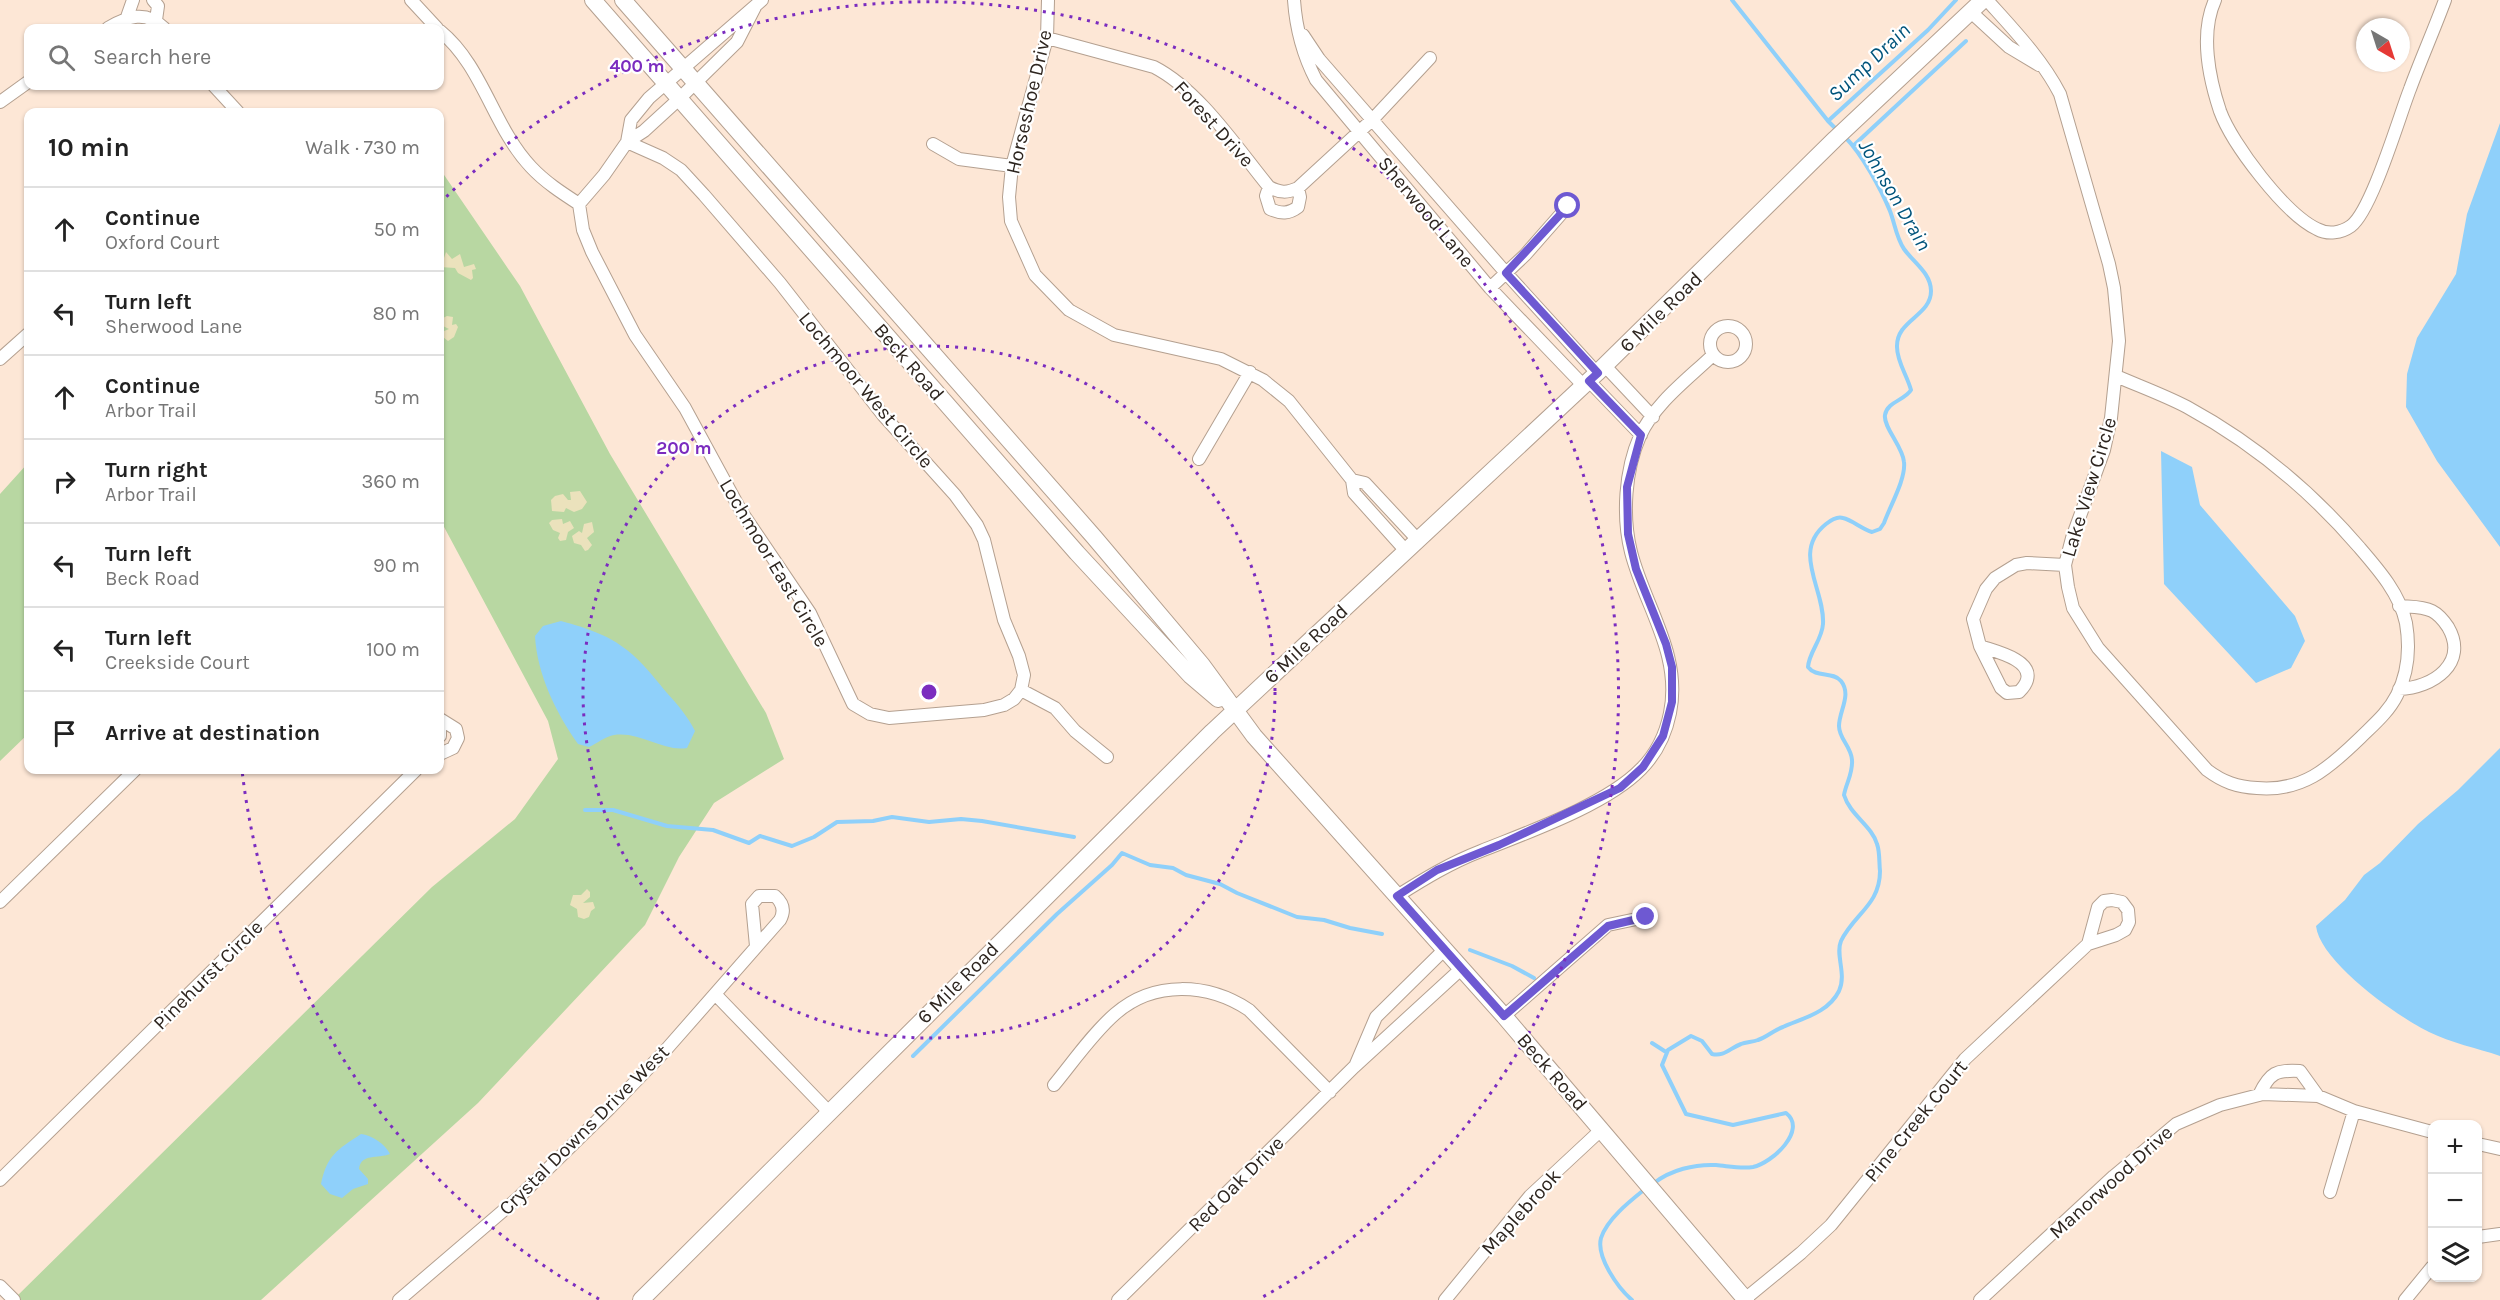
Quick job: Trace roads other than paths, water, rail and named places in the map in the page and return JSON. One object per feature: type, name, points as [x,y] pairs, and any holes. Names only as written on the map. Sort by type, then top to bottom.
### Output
[{"type":"main road","name":"Beck Road","points":[[593,0],[1084,561],[1191,676],[1235,713]]},
{"type":"main road","name":"Beck Road","points":[[623,0],[1094,537],[1202,665],[1235,713],[1504,1016],[1745,1299]]},
{"type":"main road","name":"6 Mile Road","points":[[641,1300],[1141,801],[1594,376],[1841,133],[1980,4]]},
{"type":"street","points":[[127,17],[133,0]]},
{"type":"street","points":[[115,24],[127,17],[141,16],[160,24],[158,6],[153,0]]},
{"type":"street","points":[[411,0],[433,24]]},
{"type":"street","name":"Horseshoe Drive","points":[[1048,0],[1047,38],[1012,166],[1009,197],[1011,221],[1035,275],[1069,310],[1114,335],[1221,359],[1263,380],[1289,401],[1352,480],[1354,493],[1412,545]]},
{"type":"street","name":"Sherwood Lane","points":[[1294,0],[1295,21],[1316,80],[1357,132],[1490,288],[1594,376]]},
{"type":"street","points":[[2215,0],[2208,43],[2212,82],[2221,113],[2251,165],[2264,181],[2315,229],[2335,233],[2348,228],[2363,211],[2445,0]]},
{"type":"street","points":[[444,34],[467,62],[513,142],[531,167],[555,188],[579,204],[604,175],[627,142],[644,131],[696,84],[737,42],[758,3]]},
{"type":"street","points":[[627,142],[631,120],[649,98],[758,3]]},
{"type":"street","name":"Lake View Circle","points":[[1980,4],[2009,47],[2043,67]]},
{"type":"street","name":"Lake View Circle","points":[[1980,4],[2021,38],[2060,94],[2114,288],[2119,341],[2111,418],[2104,450],[2075,527],[2065,565],[2073,608],[2093,641],[2207,770],[2221,781],[2245,787],[2268,789],[2286,788],[2311,779],[2343,755],[2387,711],[2400,689],[2405,673],[2408,648],[2405,622],[2394,593],[2375,565],[2322,505],[2274,463],[2230,432],[2185,406],[2116,376]]},
{"type":"street","name":"Sherwood Lane","points":[[1295,21],[1319,59],[1594,376]]},
{"type":"street","name":"Forest Drive","points":[[1047,38],[1154,67],[1170,75],[1195,98],[1269,187]]},
{"type":"street","points":[[1298,188],[1300,197],[1298,207],[1291,212],[1280,213],[1270,209],[1266,196],[1269,187],[1277,192],[1289,192],[1298,188],[1373,119],[1430,58]]},
{"type":"street","points":[[0,102],[24,85]]},
{"type":"street","points":[[218,90],[234,108]]},
{"type":"street","name":"Lochmoor West Circle","points":[[627,142],[663,158],[681,170],[704,195],[780,283],[883,415],[955,495],[977,525],[984,540],[1004,620],[1024,675],[1020,690]]},
{"type":"street","points":[[933,144],[959,159],[1012,166]]},
{"type":"street","name":"Lochmoor East Circle","points":[[579,204],[583,230],[592,252],[635,334],[685,408],[741,512],[810,612],[854,704],[870,714],[889,718],[984,711],[1004,705],[1014,699],[1020,690]]},
{"type":"street","points":[[1490,288],[1568,206]]},
{"type":"street","points":[[0,358],[24,337]]},
{"type":"street","points":[[1397,896],[1437,870],[1499,845],[1620,788],[1643,767],[1663,736],[1672,702],[1672,667],[1666,644],[1636,569],[1628,534],[1627,487],[1641,435],[1666,400],[1713,355]]},
{"type":"street","points":[[1199,459],[1250,372]]},
{"type":"street","points":[[1594,376],[1653,417]]},
{"type":"street","points":[[1594,376],[1641,435]]},
{"type":"street","points":[[1980,646],[1973,619],[1986,589],[1995,578],[2006,570],[2027,563],[2065,565]]},
{"type":"street","points":[[2399,606],[2433,611],[2444,621],[2454,637],[2454,654],[2444,672],[2416,688],[2400,689]]},
{"type":"street","points":[[1020,690],[1055,708],[1075,731],[1107,757]]},
{"type":"street","points":[[444,722],[456,729],[458,738],[453,748],[444,752]]},
{"type":"street","points":[[0,902],[131,774]]},
{"type":"street","name":"Pinehurst Circle","points":[[0,1180],[412,774]]},
{"type":"street","points":[[1504,1016],[1608,926],[1646,917]]},
{"type":"street","name":"Pine Creek Court","points":[[1745,1299],[1831,1225],[1965,1059],[2088,944]]},
{"type":"street","name":"Crystal Downs Drive West","points":[[399,1300],[518,1198],[557,1161],[664,1052],[716,995],[756,946]]},
{"type":"street","name":"Red Oak Drive","points":[[1354,1067],[1376,1017],[1444,950]]},
{"type":"street","name":"Red Oak Drive","points":[[1118,1300],[1354,1067],[1461,969]]},
{"type":"street","points":[[1054,1085],[1114,1015],[1147,995],[1180,988],[1212,992],[1249,1010],[1330,1092]]},
{"type":"street","points":[[716,995],[829,1112]]},
{"type":"street","name":"Manorwood Drive","points":[[2259,1095],[2267,1079],[2280,1071],[2300,1071],[2319,1096]]},
{"type":"street","name":"Manorwood Drive","points":[[1980,1300],[2114,1176],[2176,1124],[2220,1105],[2259,1095],[2319,1096],[2354,1111],[2428,1131]]},
{"type":"street","points":[[2330,1192],[2354,1111]]},
{"type":"street","name":"Maplebrook","points":[[1445,1300],[1530,1196],[1602,1129]]},
{"type":"street","points":[[2482,1145],[2500,1149]]},
{"type":"street","points":[[2482,1236],[2500,1234]]},
{"type":"street","points":[[2405,1300],[2428,1273]]},
{"type":"street","points":[[0,1286],[14,1300]]},
{"type":"water","points":[[2500,123],[2500,547],[2437,461],[2406,407],[2407,374],[2417,338],[2456,274],[2467,214]]},
{"type":"water","points":[[2161,451],[2192,467],[2200,505],[2295,616],[2305,641],[2291,668],[2256,683],[2164,584]]},
{"type":"water","points":[[561,621],[610,639],[644,665],[683,711],[695,731],[687,748],[669,747],[624,735],[604,738],[589,747],[578,744],[549,693],[539,665],[535,636],[543,626]]},
{"type":"water","points":[[2500,748],[2500,1056],[2437,1036],[2399,1014],[2362,987],[2345,971],[2331,956],[2316,926],[2345,900],[2364,875],[2380,863],[2418,824],[2458,790]]},
{"type":"water","points":[[361,1134],[378,1141],[390,1154],[371,1157],[360,1164],[359,1169],[368,1179],[368,1184],[353,1189],[342,1198],[330,1194],[321,1184],[326,1166],[339,1149]]},
{"type":"waterway","name":"Johnson Drain","points":[[1732,0],[1837,130]]},
{"type":"waterway","name":"Sump Drain","points":[[1828,121],[1928,30],[1956,0]]},
{"type":"waterway","points":[[1853,146],[1966,41]]},
{"type":"waterway","name":"Johnson Drain","points":[[1654,1183],[1675,1171],[1691,1167],[1708,1165],[1753,1167],[1778,1153],[1785,1145],[1793,1128],[1792,1120],[1786,1113],[1733,1125],[1686,1114],[1662,1065],[1668,1050],[1691,1036],[1702,1041],[1712,1054],[1716,1055],[1741,1044],[1761,1039],[1828,1005],[1841,985],[1842,971],[1839,952],[1841,941],[1871,901],[1879,883],[1877,844],[1871,832],[1851,809],[1844,795],[1852,765],[1850,751],[1839,726],[1845,697],[1844,686],[1838,678],[1815,672],[1808,667],[1823,624],[1810,559],[1811,547],[1816,535],[1826,524],[1836,518],[1846,519],[1872,532],[1880,529],[1884,523],[1904,469],[1903,456],[1887,425],[1885,415],[1889,407],[1911,390],[1899,358],[1898,338],[1907,324],[1926,306],[1931,291],[1925,273],[1901,244],[1890,211],[1876,182],[1845,137]]},
{"type":"waterway","points":[[585,810],[613,810],[667,826],[713,830],[749,843],[760,836],[792,846],[814,837],[837,822],[873,821],[892,817],[929,822],[961,819],[982,821],[1074,837]]},
{"type":"waterway","points":[[913,1056],[1122,853],[1150,865],[1173,868],[1186,875],[1220,884],[1297,917],[1324,920],[1382,934]]},
{"type":"waterway","points":[[1470,950],[1512,966],[1534,978]]},
{"type":"waterway","points":[[1652,1043],[1666,1052]]},
{"type":"waterway","name":"Johnson Drain","points":[[1632,1300],[1609,1272],[1600,1246],[1608,1224],[1645,1189]]}]
